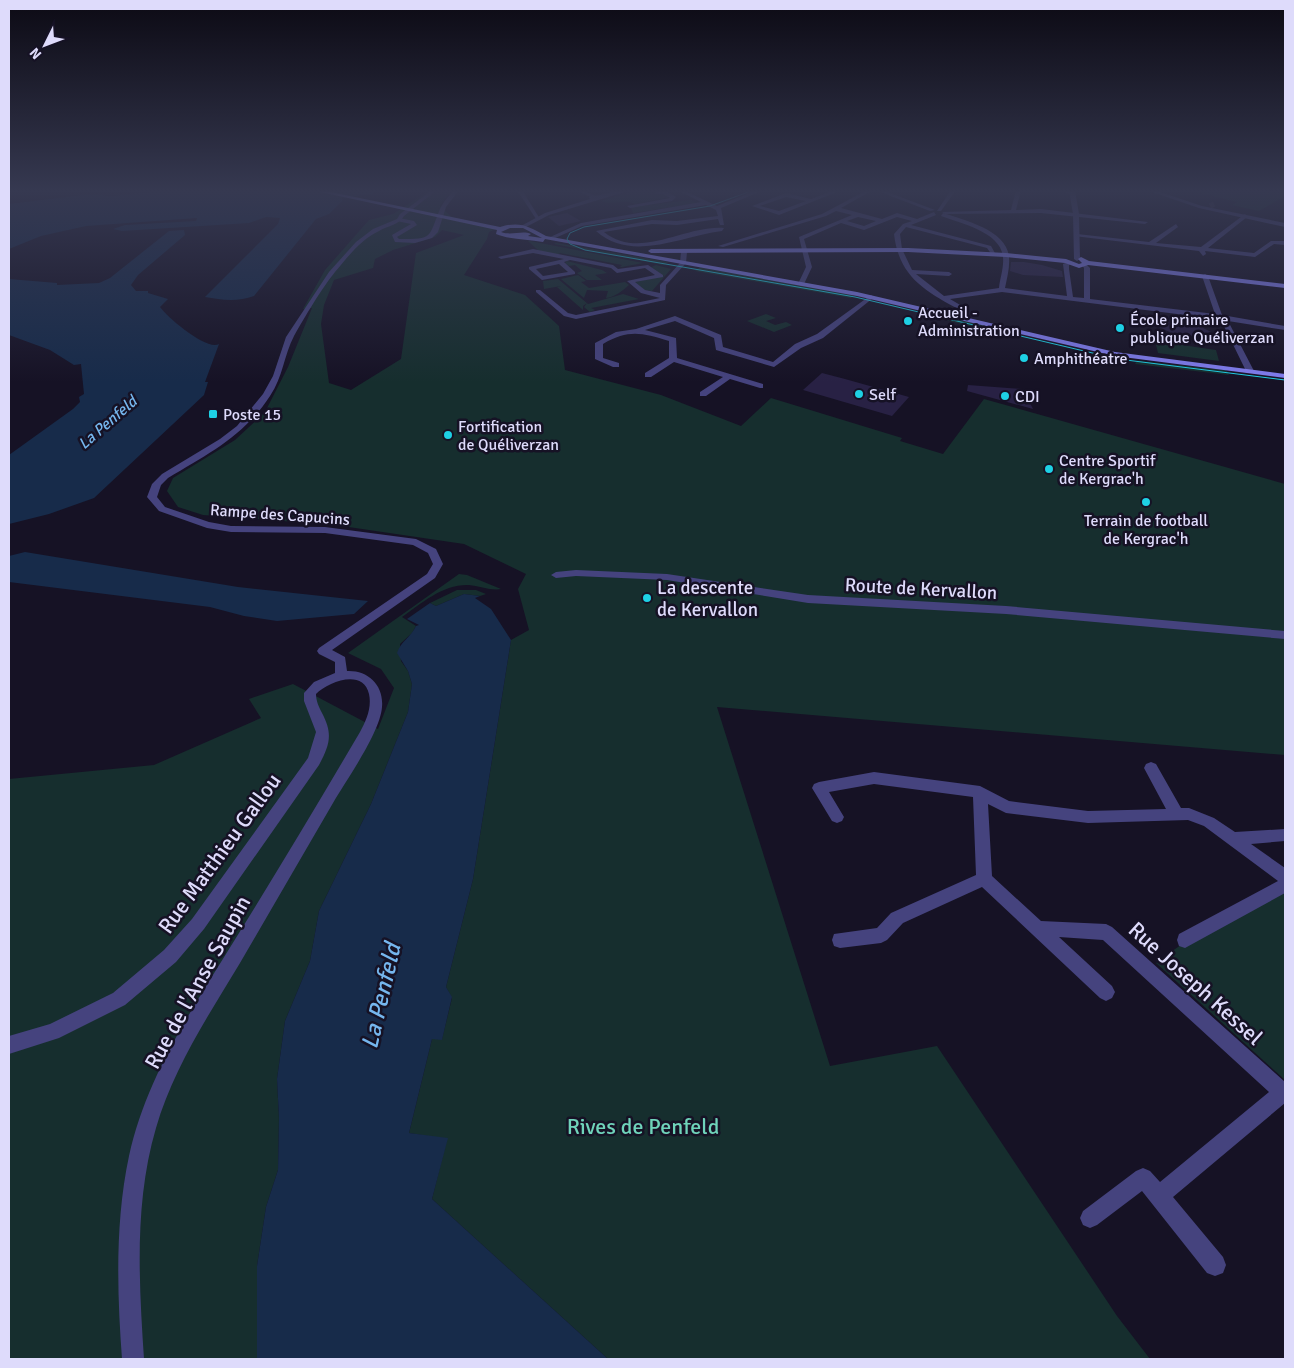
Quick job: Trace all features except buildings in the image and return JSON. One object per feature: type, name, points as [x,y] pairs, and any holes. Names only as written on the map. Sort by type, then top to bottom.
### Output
[{"type":"main road","points":[[631,254],[870,297],[1115,354],[1285,376]]},
{"type":"main road","points":[[991,254],[1285,286]]},
{"type":"main road","points":[[1068,262],[1077,259],[1086,264]]},
{"type":"street","name":"Rampe des Capucins","points":[[341,674],[341,660],[323,651],[431,576],[438,564],[432,552],[416,542],[325,530],[231,529],[207,525],[162,509],[152,497],[157,484],[165,476],[224,441],[240,428],[267,395],[290,337],[335,267],[348,254]]},
{"type":"street","points":[[501,257],[518,254]]},
{"type":"street","points":[[546,254],[613,267],[617,271],[646,266],[661,276],[630,281],[643,292],[718,337],[719,348],[774,365],[798,346],[820,336],[870,297]]},
{"type":"street","points":[[616,365],[599,359],[599,343],[614,334],[657,325],[668,306],[663,285],[683,263],[684,254]]},
{"type":"street","points":[[801,284],[810,266],[806,254]]},
{"type":"street","points":[[900,254],[910,272],[923,286],[964,309],[957,317]]},
{"type":"street","points":[[1002,290],[1006,254]]},
{"type":"street","points":[[1077,254],[1077,259]]},
{"type":"street","points":[[1236,254],[1255,256],[1258,254]]},
{"type":"street","points":[[561,263],[573,272],[542,278],[531,268],[561,263],[569,259]]},
{"type":"street","points":[[1068,262],[1066,268],[1070,297]]},
{"type":"street","points":[[1086,264],[1087,299]]},
{"type":"street","points":[[910,272],[949,274]]},
{"type":"street","points":[[1204,276],[1219,317],[1225,321],[1250,371]]},
{"type":"street","points":[[943,298],[1002,290],[1087,299],[1269,324],[1285,328]]},
{"type":"street","points":[[538,291],[566,315],[576,317],[668,306]]},
{"type":"street","points":[[1269,324],[1268,320],[1285,322]]},
{"type":"street","points":[[637,329],[673,340],[672,359]]},
{"type":"street","points":[[648,375],[672,359]]},
{"type":"street","points":[[672,359],[760,386]]},
{"type":"street","points":[[703,394],[729,376]]},
{"type":"street","name":"Route de Kervallon","points":[[556,575],[576,573],[667,577],[808,598],[1006,610],[1285,635]]},
{"type":"street","name":"Rue Matthieu Gallou","points":[[9,1045],[53,1032],[119,1000],[170,956],[198,924],[314,761],[322,744],[323,731],[321,720],[309,696],[317,686],[341,674]]},
{"type":"street","name":"Rue de l'Anse Saupin","points":[[133,1359],[129,1292],[132,1203],[139,1155],[152,1111],[182,1048],[366,734],[373,718],[376,694],[372,685],[358,675],[341,674]]},
{"type":"street","points":[[1151,768],[1177,815]]},
{"type":"street","points":[[836,817],[819,788],[874,778],[980,792],[1006,807],[1088,816],[1189,814],[1209,822],[1285,877]]},
{"type":"street","points":[[980,792],[984,879],[1106,992]]},
{"type":"street","points":[[1234,839],[1285,835]]},
{"type":"street","points":[[840,940],[881,936],[897,918],[984,879]]},
{"type":"street","points":[[1185,940],[1285,885]]},
{"type":"street","name":"Rue Joseph Kessel","points":[[1038,928],[1106,932],[1284,1093]]},
{"type":"street","points":[[1159,1196],[1284,1093]]},
{"type":"street","points":[[1090,1218],[1144,1178],[1215,1265]]},
{"type":"green space","name":"Rives de Penfeld","points":[[339,254],[385,254],[375,259],[373,268],[334,280],[324,305],[321,324],[329,383],[351,390],[401,359],[416,254],[478,254],[464,275],[525,295],[559,326],[565,370],[661,395],[741,426],[771,398],[902,438],[900,441],[943,454],[984,399],[1285,484],[1285,755],[717,707],[830,1066],[937,1046],[1117,1316],[1150,1359],[608,1359],[432,1199],[447,1139],[409,1133],[432,1039],[442,1039],[452,998],[446,987],[473,879],[511,640],[529,630],[518,589],[526,574],[464,544],[335,525],[203,515],[178,507],[167,491],[173,478],[235,440],[265,412],[288,367],[312,308],[303,309],[325,270]]},
{"type":"green space","points":[[564,254],[596,254],[643,263],[620,267],[622,265]]},
{"type":"green space","points":[[606,254],[620,254],[668,262],[664,265]]},
{"type":"green space","points":[[567,261],[607,273],[595,275],[602,280],[587,280],[577,273],[582,271],[575,265],[569,266],[565,263]]},
{"type":"green space","points":[[656,265],[671,269],[652,291],[644,290],[635,282],[664,276],[651,267]]},
{"type":"green space","points":[[700,267],[854,294],[851,298],[695,271]]},
{"type":"green space","points":[[578,275],[586,281],[581,282],[589,288],[625,282],[629,285],[615,295],[606,298],[608,291],[587,290],[584,298],[561,279]]},
{"type":"green space","points":[[558,279],[587,303],[583,306],[583,310],[557,287],[561,286],[544,289],[543,281]]},
{"type":"green space","points":[[623,294],[639,299],[591,308],[595,310],[590,312],[584,307],[587,303]]},
{"type":"green space","points":[[766,314],[776,318],[766,321],[775,325],[786,322],[792,325],[774,332],[747,321]]},
{"type":"green space","points":[[945,315],[1005,330],[1001,334],[942,319]]},
{"type":"green space","points":[[1155,341],[1216,350],[1219,361],[1158,353]]},
{"type":"green space","points":[[1137,361],[1226,370],[1229,375],[1135,364]]},
{"type":"green space","points":[[459,574],[467,575],[501,589],[469,585],[450,588],[433,595],[402,617],[416,626],[412,633],[400,644],[401,661],[408,671],[412,684],[408,712],[371,804],[319,911],[310,961],[285,1021],[277,1079],[279,1118],[278,1170],[266,1207],[257,1266],[257,1359],[9,1359],[9,779],[154,765],[261,718],[249,699],[293,684],[378,729],[394,688],[381,669],[348,653]]},
{"type":"green space","points":[[457,590],[476,590],[486,594],[480,596],[464,594],[436,606],[430,603]]},
{"type":"green space","points":[[1285,891],[1285,1080],[1156,963],[1202,932]]},
{"type":"water","name":"La Penfeld","points":[[140,254],[163,254],[138,275],[131,285],[136,291],[148,291],[148,293],[168,299],[160,307],[171,318],[188,332],[206,343],[219,344],[205,382],[208,382],[204,395],[94,498],[49,514],[9,524],[9,455],[73,409],[80,402],[79,397],[84,394],[81,364],[74,365],[50,350],[9,335],[9,279],[57,283],[57,285],[99,283],[110,278]]},
{"type":"water","points":[[248,254],[288,254],[254,296],[236,300],[205,297]]},
{"type":"water","points":[[25,552],[238,587],[368,601],[354,614],[277,621],[244,616],[210,607],[9,582],[9,556]]},
{"type":"water","name":"La Penfeld","points":[[464,594],[480,596],[475,598],[491,609],[511,640],[473,879],[446,987],[452,997],[442,1040],[432,1039],[409,1133],[448,1138],[432,1199],[608,1359],[257,1359],[257,1266],[266,1207],[278,1170],[279,1118],[277,1079],[285,1021],[310,961],[319,911],[371,804],[408,712],[412,684],[408,671],[397,653],[401,645],[416,626],[419,625],[407,619],[430,603],[436,606]]},
{"type":"tram line","points":[[607,254],[855,297],[1118,359],[1285,380]]},
{"type":"place","name":"Accueil - Administration","points":[[908,321]]},
{"type":"place","name":"École primaire publique Quéliverzan","points":[[1120,328]]},
{"type":"place","name":"Amphithéatre","points":[[1024,358]]},
{"type":"place","name":"Self","points":[[859,394]]},
{"type":"place","name":"CDI","points":[[1005,396]]},
{"type":"place","name":"Poste 15","points":[[213,414]]},
{"type":"place","name":"Fortification de Quéliverzan","points":[[448,435]]},
{"type":"place","name":"Centre Sportif de Kergrac'h","points":[[1049,469]]},
{"type":"place","name":"Terrain de football de Kergrac'h","points":[[1146,502]]},
{"type":"place","name":"La descente de Kervallon","points":[[647,598]]}]
